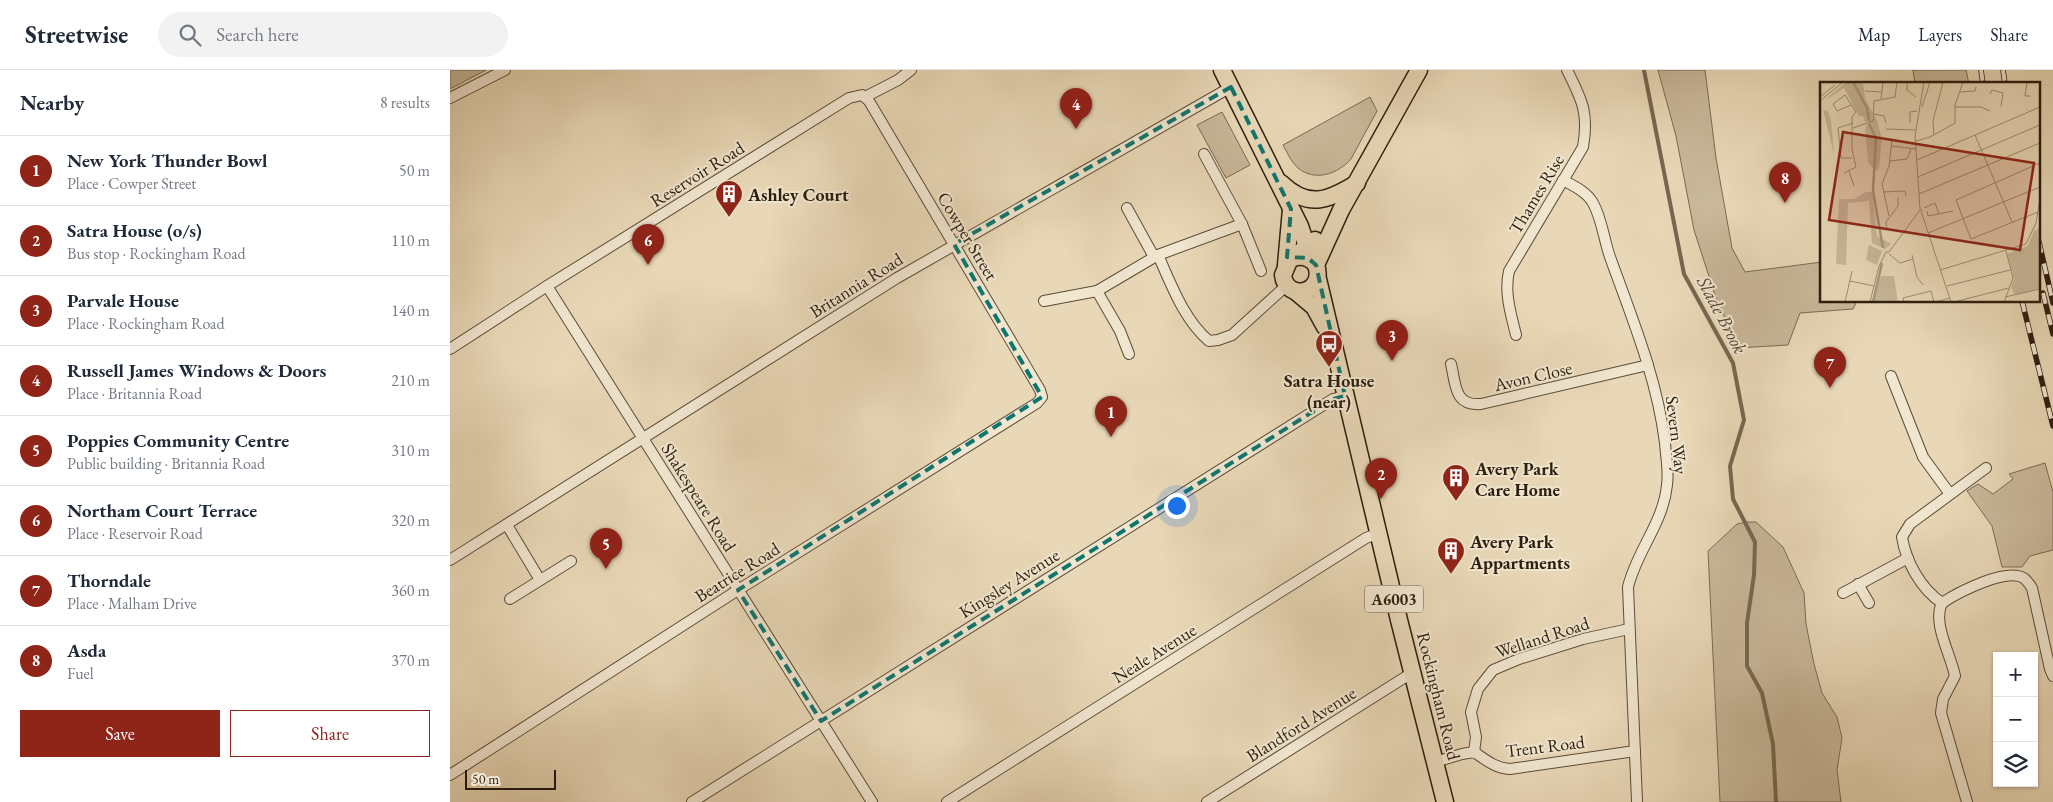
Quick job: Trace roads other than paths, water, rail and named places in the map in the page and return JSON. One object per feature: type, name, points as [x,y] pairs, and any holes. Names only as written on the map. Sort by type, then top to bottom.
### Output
[{"type":"main road","name":"Rockingham Road","points":[[1222,70],[1300,226],[1313,263],[1325,303],[1331,338],[1412,675],[1445,802]]},
{"type":"main road","points":[[1291,209],[1289,261],[1283,274],[1291,288],[1302,292],[1309,290],[1314,285],[1313,263],[1419,70]]},
{"type":"main road","points":[[1276,178],[1290,192],[1300,198],[1309,200],[1334,196],[1358,183]]},
{"type":"main road","points":[[1289,261],[1313,263]]},
{"type":"main road","name":"Rockingham Road","points":[[1291,288],[1314,307],[1331,338]]},
{"type":"street","points":[[450,98],[505,70]]},
{"type":"street","name":"Reservoir Road","points":[[450,349],[547,286],[849,98],[864,96],[898,80],[911,70]]},
{"type":"street","name":"Thames Rise","points":[[1516,335],[1507,296],[1506,284],[1509,271],[1583,147],[1586,127],[1583,105],[1566,70]]},
{"type":"street","name":"Britannia Road","points":[[450,560],[954,244],[1231,87]]},
{"type":"street","name":"Cowper Street","points":[[864,96],[954,244],[1040,390],[1042,397]]},
{"type":"street","points":[[1204,154],[1242,224],[1261,271]]},
{"type":"street","name":"Severn Way","points":[[1563,180],[1579,189],[1592,202],[1648,365],[1663,429],[1668,483],[1664,503],[1659,521],[1638,556],[1628,587],[1637,802]]},
{"type":"street","points":[[1127,208],[1187,313],[1201,334],[1209,340],[1218,340],[1232,335],[1291,288]]},
{"type":"street","points":[[1044,301],[1097,291],[1156,256],[1242,224]]},
{"type":"street","name":"Shakespeare Road","points":[[547,286],[872,802]]},
{"type":"street","points":[[1097,291],[1120,331],[1129,354]]},
{"type":"street","name":"Avon Close","points":[[1451,364],[1458,395],[1464,402],[1471,405],[1648,365]]},
{"type":"street","points":[[1891,376],[1923,456],[1950,494]]},
{"type":"street","name":"Kingsley Avenue","points":[[692,802],[1333,399],[1345,396]]},
{"type":"street","name":"Beatrice Road","points":[[450,775],[738,590],[1037,403],[1042,397]]},
{"type":"street","points":[[1942,603],[1930,595],[1922,585],[1908,558],[1902,537],[1910,524],[1986,468]]},
{"type":"street","points":[[507,525],[540,580]]},
{"type":"street","name":"Neale Avenue","points":[[947,802],[1366,538],[1379,534]]},
{"type":"street","points":[[1843,593],[1908,558]]},
{"type":"street","points":[[510,599],[572,561]]},
{"type":"street","points":[[1967,802],[1941,713],[1943,699],[1955,676],[1938,620],[1938,610],[1942,603],[1952,596],[2002,576],[2012,575],[2024,578],[2032,588],[2053,676]]},
{"type":"street","points":[[1858,584],[1869,603]]},
{"type":"street","name":"Welland Road","points":[[1474,752],[1476,737],[1471,712],[1478,689],[1493,670],[1518,659],[1582,639],[1629,629]]},
{"type":"street","name":"Blandford Avenue","points":[[1207,802],[1407,676],[1412,675]]},
{"type":"street","name":"Trent Road","points":[[1474,752],[1491,764],[1500,768],[1510,769],[1635,751]]},
{"type":"street","points":[[1435,762],[1474,752]]},
{"type":"waterway","name":"Slade Brook","points":[[1644,70],[1684,274],[1733,363],[1744,420],[1730,466],[1733,499],[1755,542],[1754,575],[1747,623],[1747,666],[1762,693],[1773,744],[1776,802]]},
{"type":"railway","points":[[1981,70],[1983,82]]},
{"type":"railway","points":[[2003,70],[2005,82]]},
{"type":"railway","points":[[2040,246],[2053,303]]},
{"type":"railway","points":[[2043,293],[2053,334]]},
{"type":"railway","points":[[2022,302],[2053,426]]},
{"type":"place","name":"Russell James Windows & Doors","points":[[1076,129]]},
{"type":"place","name":"Asda","points":[[1785,203]]},
{"type":"place","name":"Ashley Court","points":[[729,218]]},
{"type":"place","name":"Northam Court Terrace","points":[[648,265]]},
{"type":"place","name":"Parvale House","points":[[1392,361]]},
{"type":"place","name":"Satra House (near)","points":[[1329,368]]},
{"type":"place","name":"Thorndale","points":[[1830,388]]},
{"type":"place","name":"New York Thunder Bowl","points":[[1111,437]]},
{"type":"place","name":"Satra House (o/s)","points":[[1381,499]]},
{"type":"place","name":"Avery Park Care Home","points":[[1456,502]]},
{"type":"place","name":"Poppies Community Centre","points":[[606,569]]},
{"type":"place","name":"Avery Park Appartments","points":[[1451,575]]}]
